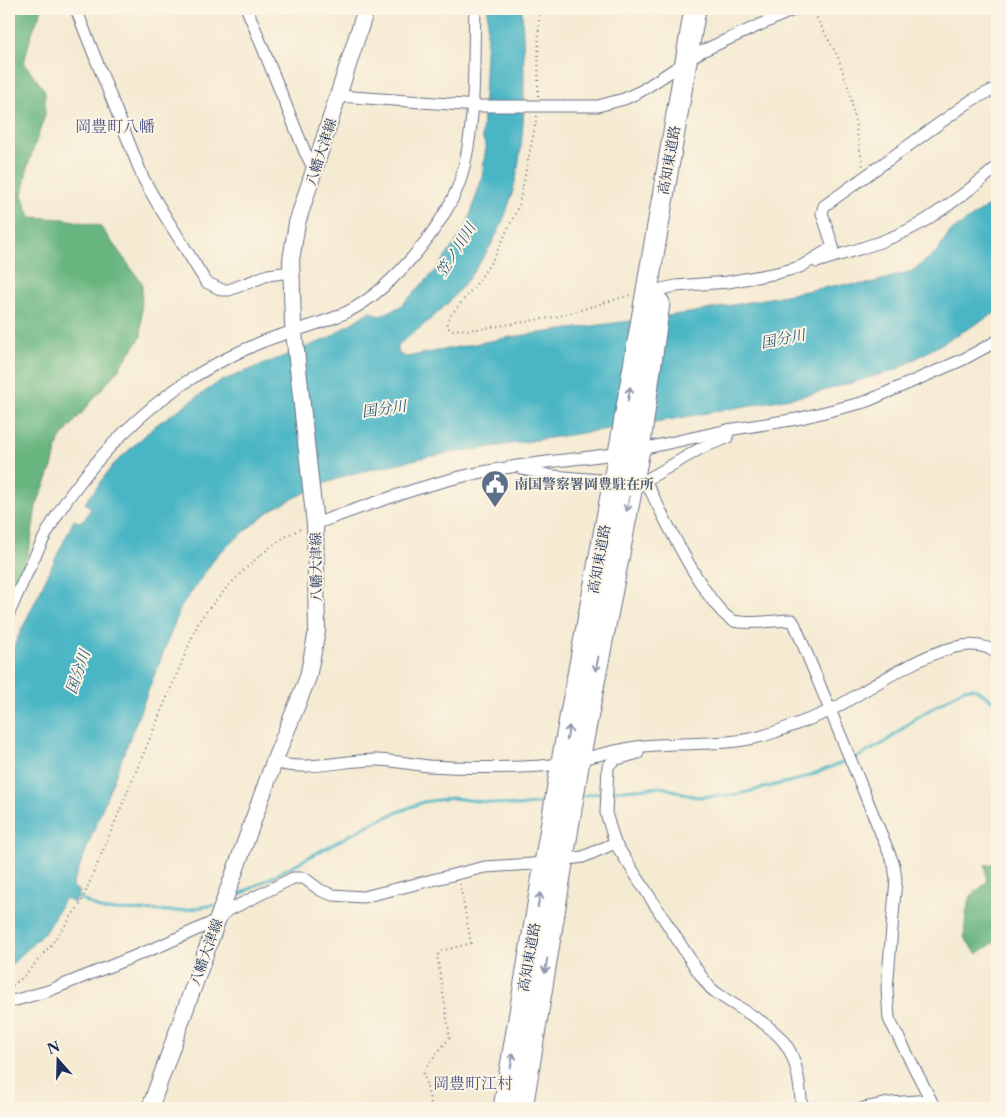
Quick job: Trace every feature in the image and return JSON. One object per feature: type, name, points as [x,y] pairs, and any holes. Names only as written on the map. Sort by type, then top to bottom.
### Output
[{"type":"highway","name":"高知東道路","points":[[694,55],[695,9]]},
{"type":"highway","name":"高知東道路","points":[[504,1108],[554,861],[629,446],[694,55],[709,9]]},
{"type":"highway","name":"高知東道路","points":[[522,1108],[554,861]]},
{"type":"main road","name":"八幡大津線","points":[[150,1108],[274,762],[308,677],[317,631],[315,521],[294,332],[291,272],[292,244],[297,223],[316,171],[366,9]]},
{"type":"street","points":[[76,9],[143,178],[206,282],[222,290],[228,290],[268,275],[291,272]]},
{"type":"street","points":[[247,9],[305,152],[316,171]]},
{"type":"street","points":[[9,613],[35,557],[76,486],[123,434],[146,412],[182,385],[242,351],[340,316],[394,277],[422,247],[446,209],[459,182],[474,106],[475,9]]},
{"type":"street","points":[[339,96],[474,106],[598,106],[624,99],[641,91],[694,55],[795,9]]},
{"type":"street","points":[[833,247],[822,213],[824,206],[972,100],[997,88]]},
{"type":"street","points":[[653,295],[800,267],[877,243],[924,221],[969,191],[997,167]]},
{"type":"street","points":[[800,267],[833,247],[877,243]]},
{"type":"street","points":[[315,521],[457,477],[629,446],[796,419],[865,402],[962,360],[997,341]]},
{"type":"street","points":[[728,430],[727,438],[703,447],[643,483],[689,565],[722,611],[734,621],[740,622],[792,620],[894,864],[896,879],[887,989],[889,1019],[933,1104],[890,1103],[864,1108]]},
{"type":"street","points":[[515,467],[553,476],[600,480]]},
{"type":"street","points":[[274,762],[291,765],[383,760],[452,767],[512,767],[569,771],[644,746],[738,742],[771,733],[831,710],[926,656],[956,645],[980,646],[992,649],[997,654]]},
{"type":"street","points":[[644,746],[636,754],[614,760],[608,766],[606,814],[615,843],[712,990],[763,1024],[780,1038],[789,1049],[798,1080],[802,1108]]},
{"type":"street","points":[[9,1002],[48,991],[160,946],[298,877],[304,878],[326,893],[357,897],[379,894],[485,867],[583,857],[615,843]]},
{"type":"path","points":[[539,9],[537,106],[519,205],[495,256],[450,316],[447,324],[450,330],[480,329],[560,316],[621,296],[653,295]]},
{"type":"path","points":[[812,9],[838,57],[850,93],[864,176]]},
{"type":"path","points":[[9,989],[24,976],[51,945],[81,904],[199,621],[222,592],[271,548],[295,531],[315,521]]},
{"type":"path","points":[[432,1108],[424,1071],[450,1037],[437,956],[442,951],[471,944],[458,874]]},
{"type":"green space","points":[[9,9],[42,9],[31,35],[24,63],[45,91],[45,115],[28,165],[22,195],[30,217],[64,219],[100,226],[142,283],[141,337],[117,371],[59,440],[52,467],[36,506],[31,541],[21,579],[9,605]]},
{"type":"green space","points":[[997,863],[995,942],[977,954],[964,937],[966,913],[971,896],[987,882],[985,865]]},
{"type":"water","points":[[488,9],[522,9],[524,107],[520,156],[509,204],[495,238],[467,280],[446,305],[398,345],[398,353],[406,357],[511,337],[696,312],[838,285],[868,284],[912,271],[938,251],[950,232],[997,200],[997,312],[896,370],[812,394],[674,419],[426,457],[351,474],[318,486],[269,511],[218,554],[181,607],[72,886],[80,892],[74,903],[65,898],[46,931],[9,967],[9,656],[74,520],[79,522],[85,519],[91,508],[85,503],[113,465],[156,425],[219,382],[327,339],[370,311],[380,316],[401,306],[436,270],[466,228],[482,178],[486,146],[482,137]]},
{"type":"waterway","points":[[856,758],[884,743],[916,718],[964,689],[974,688],[997,703]]},
{"type":"waterway","points":[[611,791],[662,787],[696,797],[735,795],[800,779],[847,761]]},
{"type":"waterway","points":[[582,796],[603,792]]},
{"type":"waterway","points":[[235,897],[376,821],[423,802],[452,798],[519,806],[549,802]]},
{"type":"waterway","points":[[73,895],[103,910],[179,911],[214,905]]},
{"type":"place","name":"南国警察署岡豊駐在所","points":[[495,508]]},
{"type":"district","name":"岡豊町八幡","points":[[115,126]]},
{"type":"district","name":"岡豊町江村","points":[[473,1083]]},
{"type":"water label","name":"笠ノ川川","points":[[456,250]]},
{"type":"water label","name":"国分川","points":[[783,339]]},
{"type":"water label","name":"国分川","points":[[384,409]]},
{"type":"water label","name":"国分川","points":[[78,672]]}]
